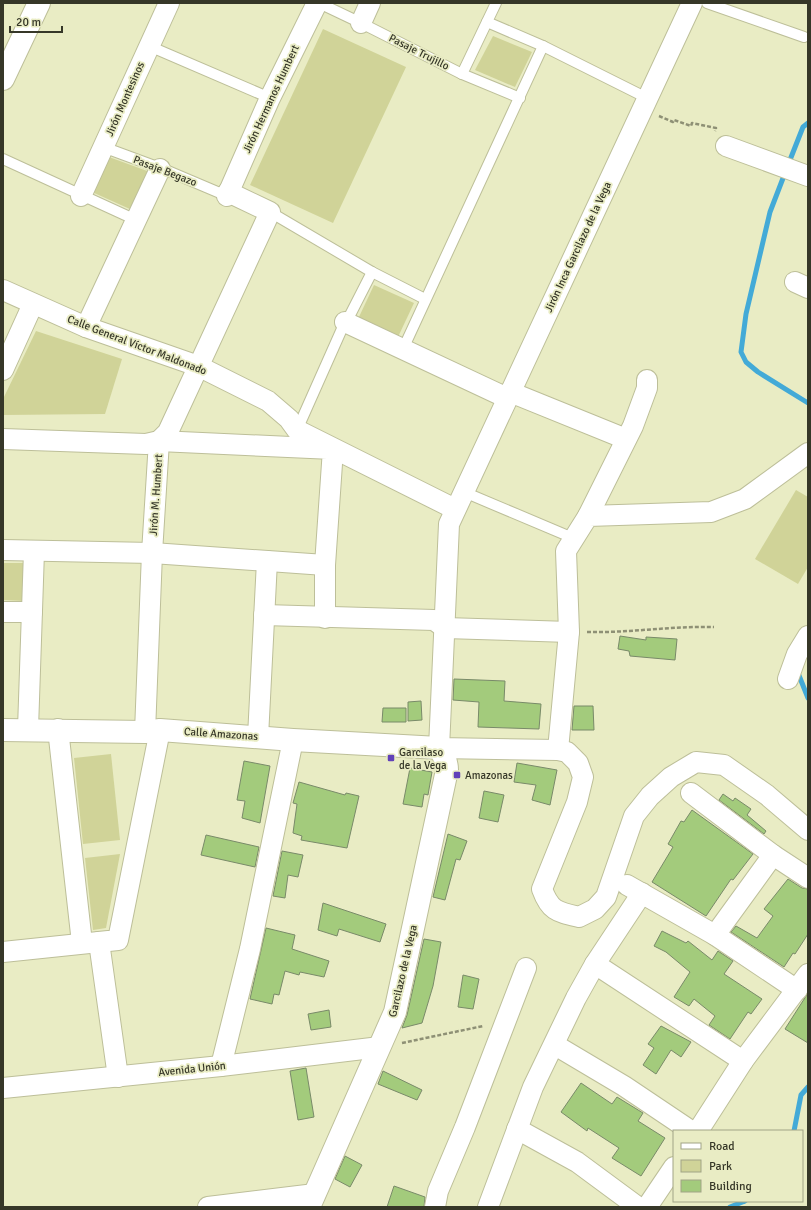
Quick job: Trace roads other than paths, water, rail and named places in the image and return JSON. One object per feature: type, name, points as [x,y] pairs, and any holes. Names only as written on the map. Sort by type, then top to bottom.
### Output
[{"type":"street","points":[[3,79],[39,3]]},
{"type":"street","name":"Jirón Montesinos","points":[[81,196],[169,3]]},
{"type":"street","name":"Jirón Hermanos Humbert","points":[[227,194],[270,98],[318,3]]},
{"type":"street","points":[[361,23],[370,3]]},
{"type":"street","name":"Jirón Inca Garcilazo de la Vega","points":[[439,748],[449,524],[692,3]]},
{"type":"street","points":[[728,143],[806,175]]},
{"type":"street","points":[[86,327],[160,169]]},
{"type":"street","name":"Pasaje Begazo","points":[[227,194],[270,212]]},
{"type":"street","name":"Jirón M. Humbert","points":[[91,942],[118,940],[153,731],[152,553],[159,441],[168,432],[270,212]]},
{"type":"street","name":"Calle General Víctor Maldonado","points":[[3,290],[86,327],[198,366],[268,401],[289,419],[297,430],[455,509]]},
{"type":"street","points":[[3,370],[33,304]]},
{"type":"street","points":[[345,322],[508,395],[626,438]]},
{"type":"street","points":[[562,751],[568,632],[566,551],[588,516],[633,426],[647,388],[647,380]]},
{"type":"street","points":[[3,439],[146,444],[159,441],[333,449],[325,565],[325,618]]},
{"type":"street","points":[[588,516],[711,512],[745,499],[808,453]]},
{"type":"street","points":[[3,550],[152,553],[325,565]]},
{"type":"street","points":[[28,729],[34,551]]},
{"type":"street","points":[[258,737],[267,561]]},
{"type":"street","points":[[3,612],[32,612]]},
{"type":"street","points":[[264,615],[325,618],[434,620],[445,628],[568,632]]},
{"type":"street","points":[[788,679],[797,654],[808,636]]},
{"type":"street","points":[[58,729],[91,942],[118,1077]]},
{"type":"street","name":"Calle Amazonas","points":[[3,730],[58,729],[153,731],[439,748]]},
{"type":"street","points":[[221,1066],[250,950],[293,740]]},
{"type":"street","points":[[439,748],[562,751],[578,763],[583,777],[577,802],[542,889],[547,904],[560,912],[579,918],[595,909],[606,897],[634,816],[650,796],[671,777],[696,762],[724,765],[767,795],[808,830]]},
{"type":"street","name":"Garcilazo de la Vega","points":[[312,1200],[395,1012],[447,770],[447,762],[439,748]]},
{"type":"street","points":[[691,793],[773,855],[808,878]]},
{"type":"street","points":[[715,935],[773,855]]},
{"type":"street","points":[[488,1207],[533,1087],[555,1045],[576,998],[635,889],[715,935],[797,990]]},
{"type":"street","points":[[3,952],[91,942]]},
{"type":"street","points":[[595,964],[743,1060]]},
{"type":"street","points":[[435,1207],[438,1191],[465,1126],[526,968]]},
{"type":"street","points":[[699,1130],[743,1060],[808,974]]},
{"type":"street","points":[[555,1045],[624,1086],[690,1130]]},
{"type":"street","name":"Avenida Unión","points":[[3,1088],[221,1066],[380,1047]]},
{"type":"street","points":[[517,1129],[577,1162],[638,1207]]},
{"type":"street","points":[[647,1207],[673,1168]]},
{"type":"street","points":[[208,1207],[312,1200]]},
{"type":"lane","name":"Pasaje Trujillo","points":[[318,3],[462,74],[520,98]]},
{"type":"lane","points":[[462,74],[496,3]]},
{"type":"lane","points":[[707,3],[804,38]]},
{"type":"lane","points":[[487,22],[543,46],[647,98]]},
{"type":"lane","points":[[149,46],[270,98]]},
{"type":"lane","points":[[403,349],[543,46]]},
{"type":"lane","name":"Pasaje Begazo","points":[[103,147],[227,194]]},
{"type":"lane","points":[[3,159],[136,220]]},
{"type":"lane","points":[[270,212],[372,272],[425,299]]},
{"type":"lane","points":[[297,430],[345,322],[348,319],[372,272]]},
{"type":"lane","points":[[464,492],[573,538]]},
{"type":"waterway","points":[[788,165],[803,127],[808,123]]},
{"type":"waterway","points":[[785,173],[770,212],[746,314],[741,352],[746,362],[758,372],[808,403]]},
{"type":"waterway","points":[[798,673],[808,698]]},
{"type":"waterway","points":[[794,1130],[801,1095],[808,1087]]},
{"type":"waterway","points":[[730,1207],[742,1202]]},
{"type":"place","name":"Garcilaso de la Vega","points":[[391,758]]},
{"type":"place","name":"Amazonas","points":[[457,775]]}]
